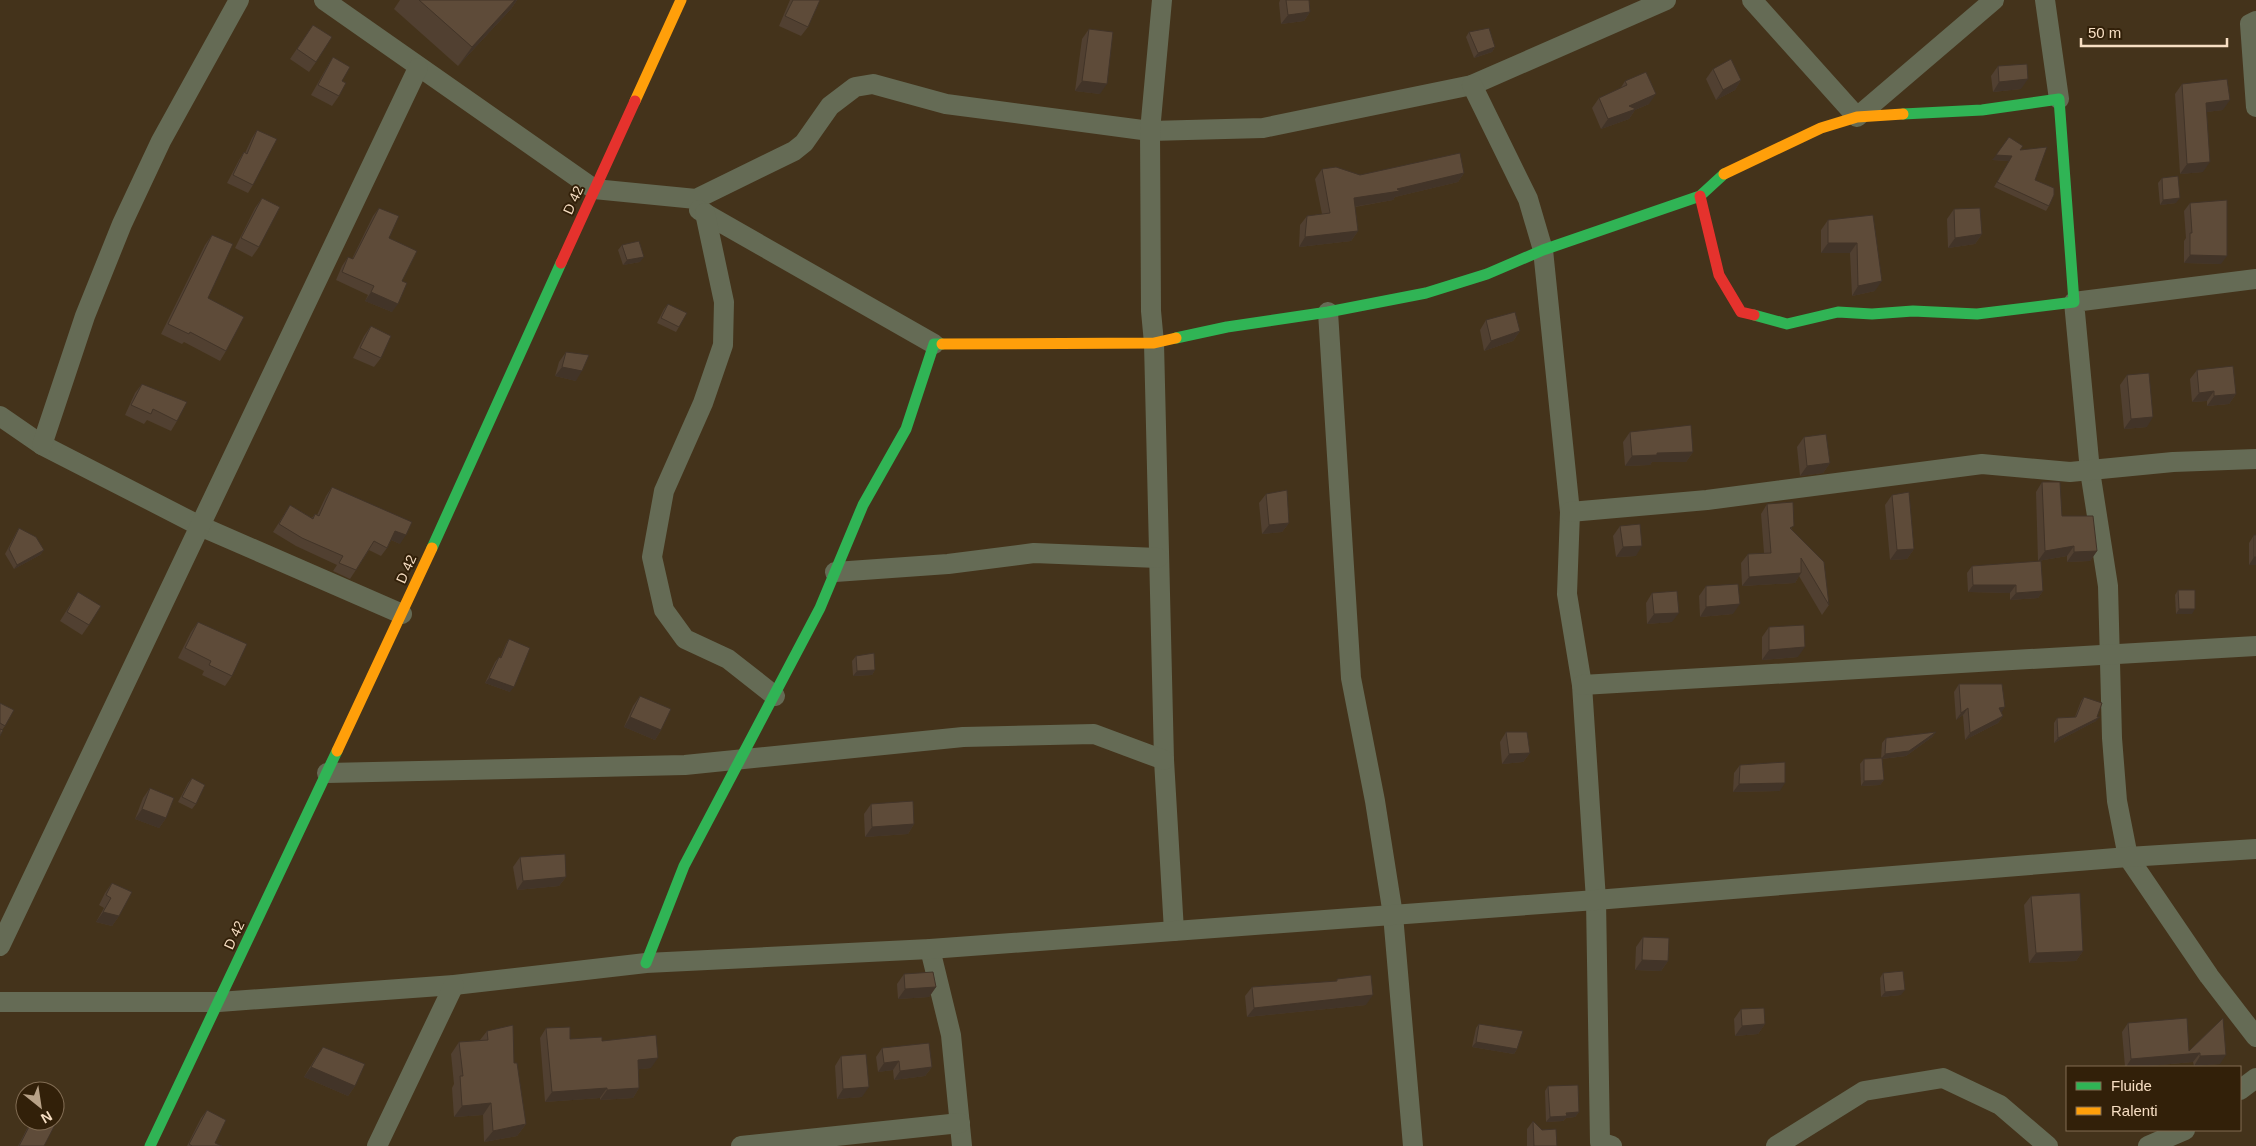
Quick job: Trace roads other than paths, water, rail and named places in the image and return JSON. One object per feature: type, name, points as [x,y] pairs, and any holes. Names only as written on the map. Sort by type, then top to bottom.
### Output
[{"type":"street","points":[[42,445],[85,316],[122,224],[161,141],[239,0]]},
{"type":"street","points":[[324,0],[418,68],[594,189],[696,199],[794,151],[804,143],[830,106],[855,87],[873,84],[946,104],[1150,130],[1263,128],[1472,85],[1666,0]]},
{"type":"street","name":"D 42","points":[[150,1146],[402,614],[681,0]]},
{"type":"street","points":[[1162,0],[1150,130],[1151,311],[1154,343],[1164,760],[1174,931]]},
{"type":"street","points":[[1752,0],[1857,117]]},
{"type":"street","points":[[1857,117],[1994,0]]},
{"type":"street","points":[[2045,0],[2059,99],[2074,302],[2090,471],[2108,586],[2117,801],[2128,857],[2208,976],[2256,1037]]},
{"type":"street","points":[[2256,20],[2250,24],[2256,107]]},
{"type":"street","points":[[0,946],[418,68]]},
{"type":"street","points":[[1472,85],[1528,199],[1543,250],[1570,512],[1567,594],[1582,685],[1596,900],[1600,1142],[1612,1146]]},
{"type":"street","points":[[679,198],[934,344],[1154,343],[1227,327],[1328,312],[1426,293],[1487,274],[1543,250],[1700,196],[1725,173],[1821,128],[1857,117],[1982,110],[2059,99]]},
{"type":"street","points":[[1700,196],[1720,275],[1741,312],[1787,324],[1838,312],[1872,314],[1913,311],[1977,314],[2256,279]]},
{"type":"street","points":[[705,213],[724,302],[723,345],[703,403],[664,491],[652,557],[664,610],[686,639],[728,659],[775,696]]},
{"type":"street","points":[[1328,312],[1351,678],[1375,801],[1393,914],[1412,1146]]},
{"type":"street","points":[[646,963],[684,866],[820,608],[863,505],[906,429],[934,344]]},
{"type":"street","points":[[0,416],[42,445],[200,526],[402,614]]},
{"type":"street","points":[[1570,512],[1707,500],[1982,464],[2070,472],[2173,462],[2256,459]]},
{"type":"street","points":[[835,572],[948,564],[1034,553],[1158,558]]},
{"type":"street","points":[[1582,685],[2256,646]]},
{"type":"street","points":[[327,772],[685,765],[964,737],[1094,734],[1164,760]]},
{"type":"street","points":[[0,1002],[219,1002],[454,985],[646,963],[930,949],[1596,900],[2128,857],[2256,849]]},
{"type":"street","points":[[930,949],[951,1035],[962,1146]]},
{"type":"street","points":[[378,1146],[454,985]]},
{"type":"street","points":[[1776,1146],[1864,1091],[1943,1078],[2000,1106],[2048,1146]]},
{"type":"street","points":[[2241,1089],[2256,1078]]},
{"type":"street","points":[[741,1146],[960,1123]]},
{"type":"street","points":[[2148,1146],[2183,1131]]}]
